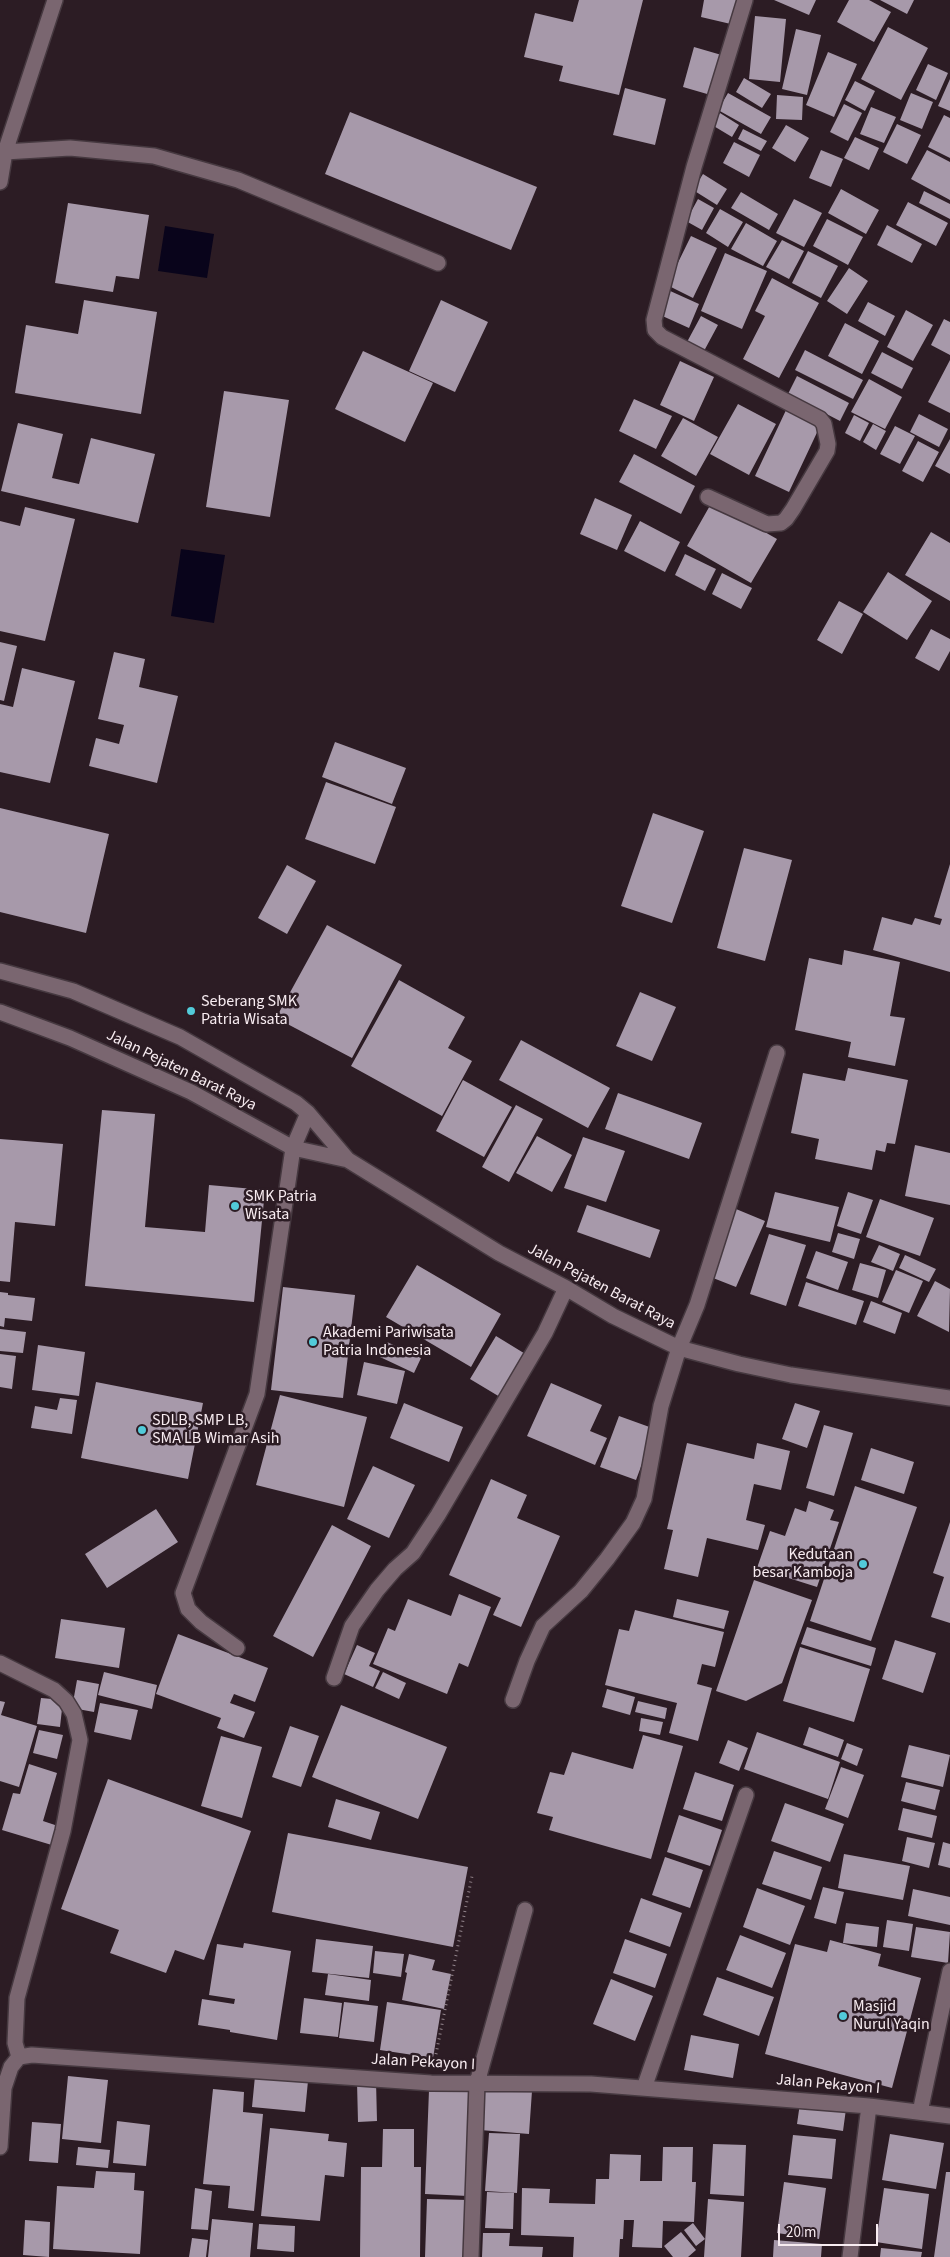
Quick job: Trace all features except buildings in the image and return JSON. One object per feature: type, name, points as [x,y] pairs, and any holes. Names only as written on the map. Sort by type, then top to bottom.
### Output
[{"type":"street","points":[[0,182],[5,152],[55,0]]},
{"type":"street","points":[[708,497],[767,524],[781,523],[793,509],[827,451],[828,444],[824,424],[820,419],[662,337],[655,330],[654,320],[694,167],[745,0]]},
{"type":"street","points":[[5,152],[70,148],[154,156],[238,180],[438,263]]},
{"type":"street","name":"Jalan Pejaten Barat Raya","points":[[0,971],[73,991],[180,1037],[296,1104],[308,1113],[348,1160],[499,1253],[566,1288],[613,1316],[679,1348],[791,1375],[950,1398]]},
{"type":"street","name":"Jalan Pejaten Barat Raya","points":[[0,1012],[70,1038],[206,1100],[293,1148],[348,1160]]},
{"type":"street","points":[[513,1700],[527,1660],[544,1626],[586,1584],[607,1559],[637,1515],[644,1499],[661,1406],[679,1348],[697,1305],[777,1053]]},
{"type":"street","points":[[237,1648],[201,1622],[188,1609],[184,1593],[257,1394],[293,1148],[308,1113]]},
{"type":"street","points":[[334,1678],[352,1626],[389,1576],[413,1553],[438,1515],[545,1333],[566,1288]]},
{"type":"street","points":[[0,1663],[54,1690],[66,1701],[74,1714],[80,1740],[64,1831],[17,1998],[15,2043],[19,2057],[11,2067],[4,2088],[0,2147]]},
{"type":"street","points":[[644,2088],[746,1795]]},
{"type":"street","points":[[472,2257],[476,2083],[525,1910]]},
{"type":"street","points":[[920,2112],[950,1971]]},
{"type":"street","name":"Jalan Pekayon I","points":[[19,2057],[32,2055],[431,2083],[591,2084],[869,2106],[950,2116]]},
{"type":"street","points":[[850,2257],[869,2106]]},
{"type":"path","points":[[431,2083],[472,1876]]},
{"type":"shaded area","points":[[165,226],[214,234],[207,278],[158,271]]},
{"type":"shaded area","points":[[181,549],[225,555],[214,623],[171,616]]},
{"type":"place","name":"Seberang SMK Patria Wisata","points":[[191,1011]]},
{"type":"place","name":"SMK Patria Wisata","points":[[235,1206]]},
{"type":"place","name":"Akademi Pariwisata Patria Indonesia","points":[[313,1342]]},
{"type":"place","name":"SDLB, SMP LB, SMA LB Wimar Asih","points":[[142,1430]]},
{"type":"place","name":"Kedutaan besar Kamboja","points":[[863,1564]]},
{"type":"place","name":"Masjid Nurul Yaqin","points":[[843,2016]]}]
